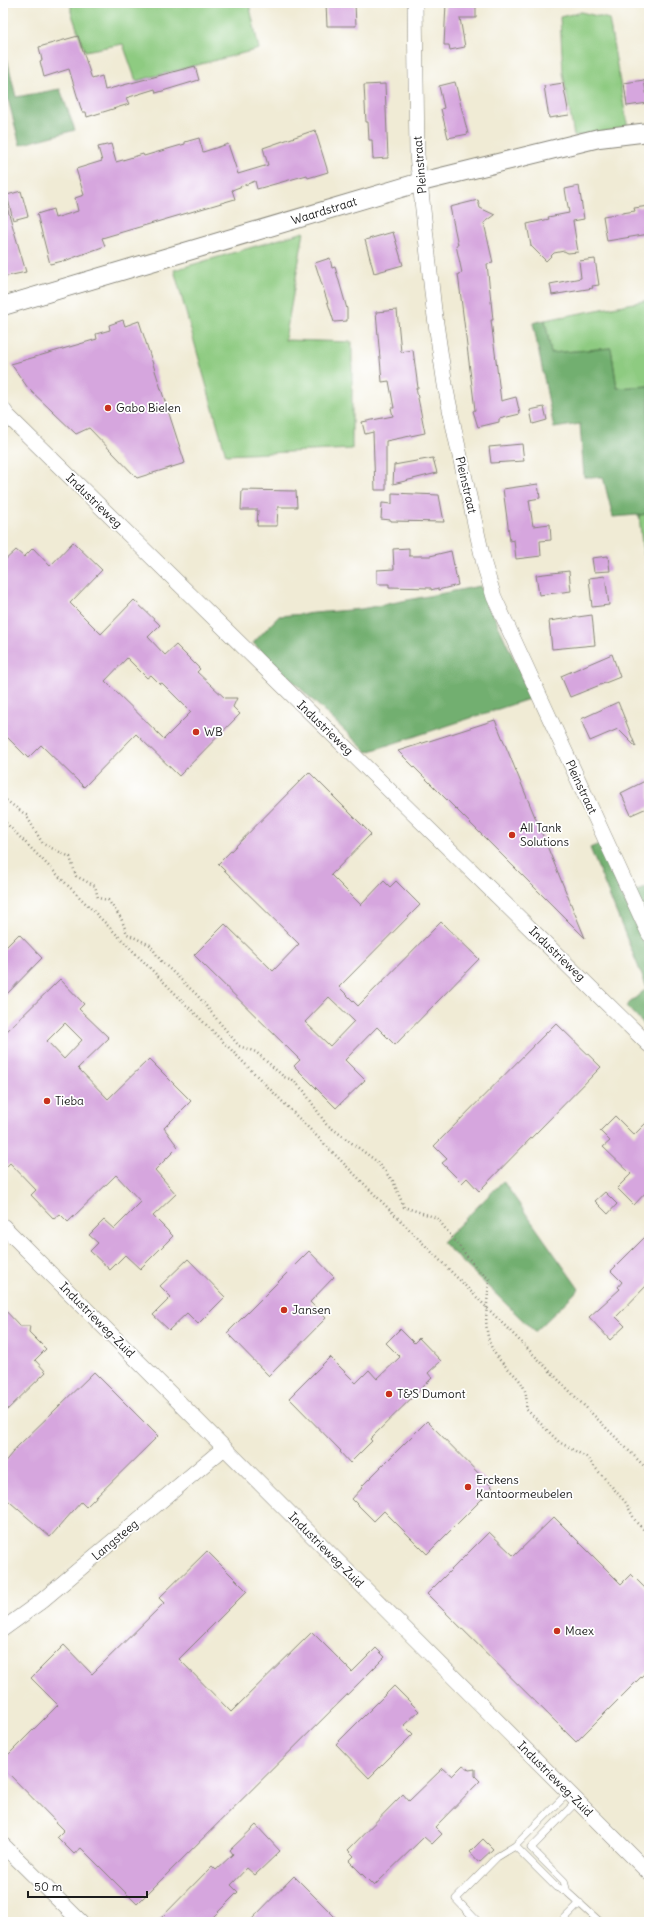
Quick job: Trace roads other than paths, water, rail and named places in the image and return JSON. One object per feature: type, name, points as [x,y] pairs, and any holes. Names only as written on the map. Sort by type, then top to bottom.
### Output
[{"type":"street","name":"Pleinstraat","points":[[415,3],[417,155],[434,310],[445,385],[484,564],[494,597],[649,934]]},
{"type":"street","name":"Waardstraat","points":[[3,306],[421,182],[599,138],[649,132]]},
{"type":"street","name":"Industrieweg","points":[[3,409],[7,415],[649,1045]]},
{"type":"street","name":"Industrieweg-Zuid","points":[[3,1226],[649,1873]]},
{"type":"street","name":"Langsteeg","points":[[3,1629],[39,1604],[224,1448]]},
{"type":"street","points":[[3,1844],[81,1922]]},
{"type":"lane","points":[[478,1922],[456,1899],[497,1857],[514,1846],[573,1797]]},
{"type":"lane","points":[[567,1892],[564,1881],[531,1848],[573,1797]]},
{"type":"lane","points":[[514,1846],[556,1886],[567,1892],[600,1922]]},
{"type":"lane","points":[[561,1922],[580,1903]]},
{"type":"place","name":"Gabo Bielen","points":[[108,408]]},
{"type":"place","name":"WB","points":[[196,732]]},
{"type":"place","name":"All Tank Solutions","points":[[512,835]]},
{"type":"place","name":"Tieba","points":[[47,1101]]},
{"type":"place","name":"Jansen","points":[[284,1310]]},
{"type":"place","name":"T&S Dumont","points":[[389,1394]]},
{"type":"place","name":"Erckens Kantoormeubelen","points":[[468,1487]]},
{"type":"place","name":"Maex","points":[[557,1631]]}]
